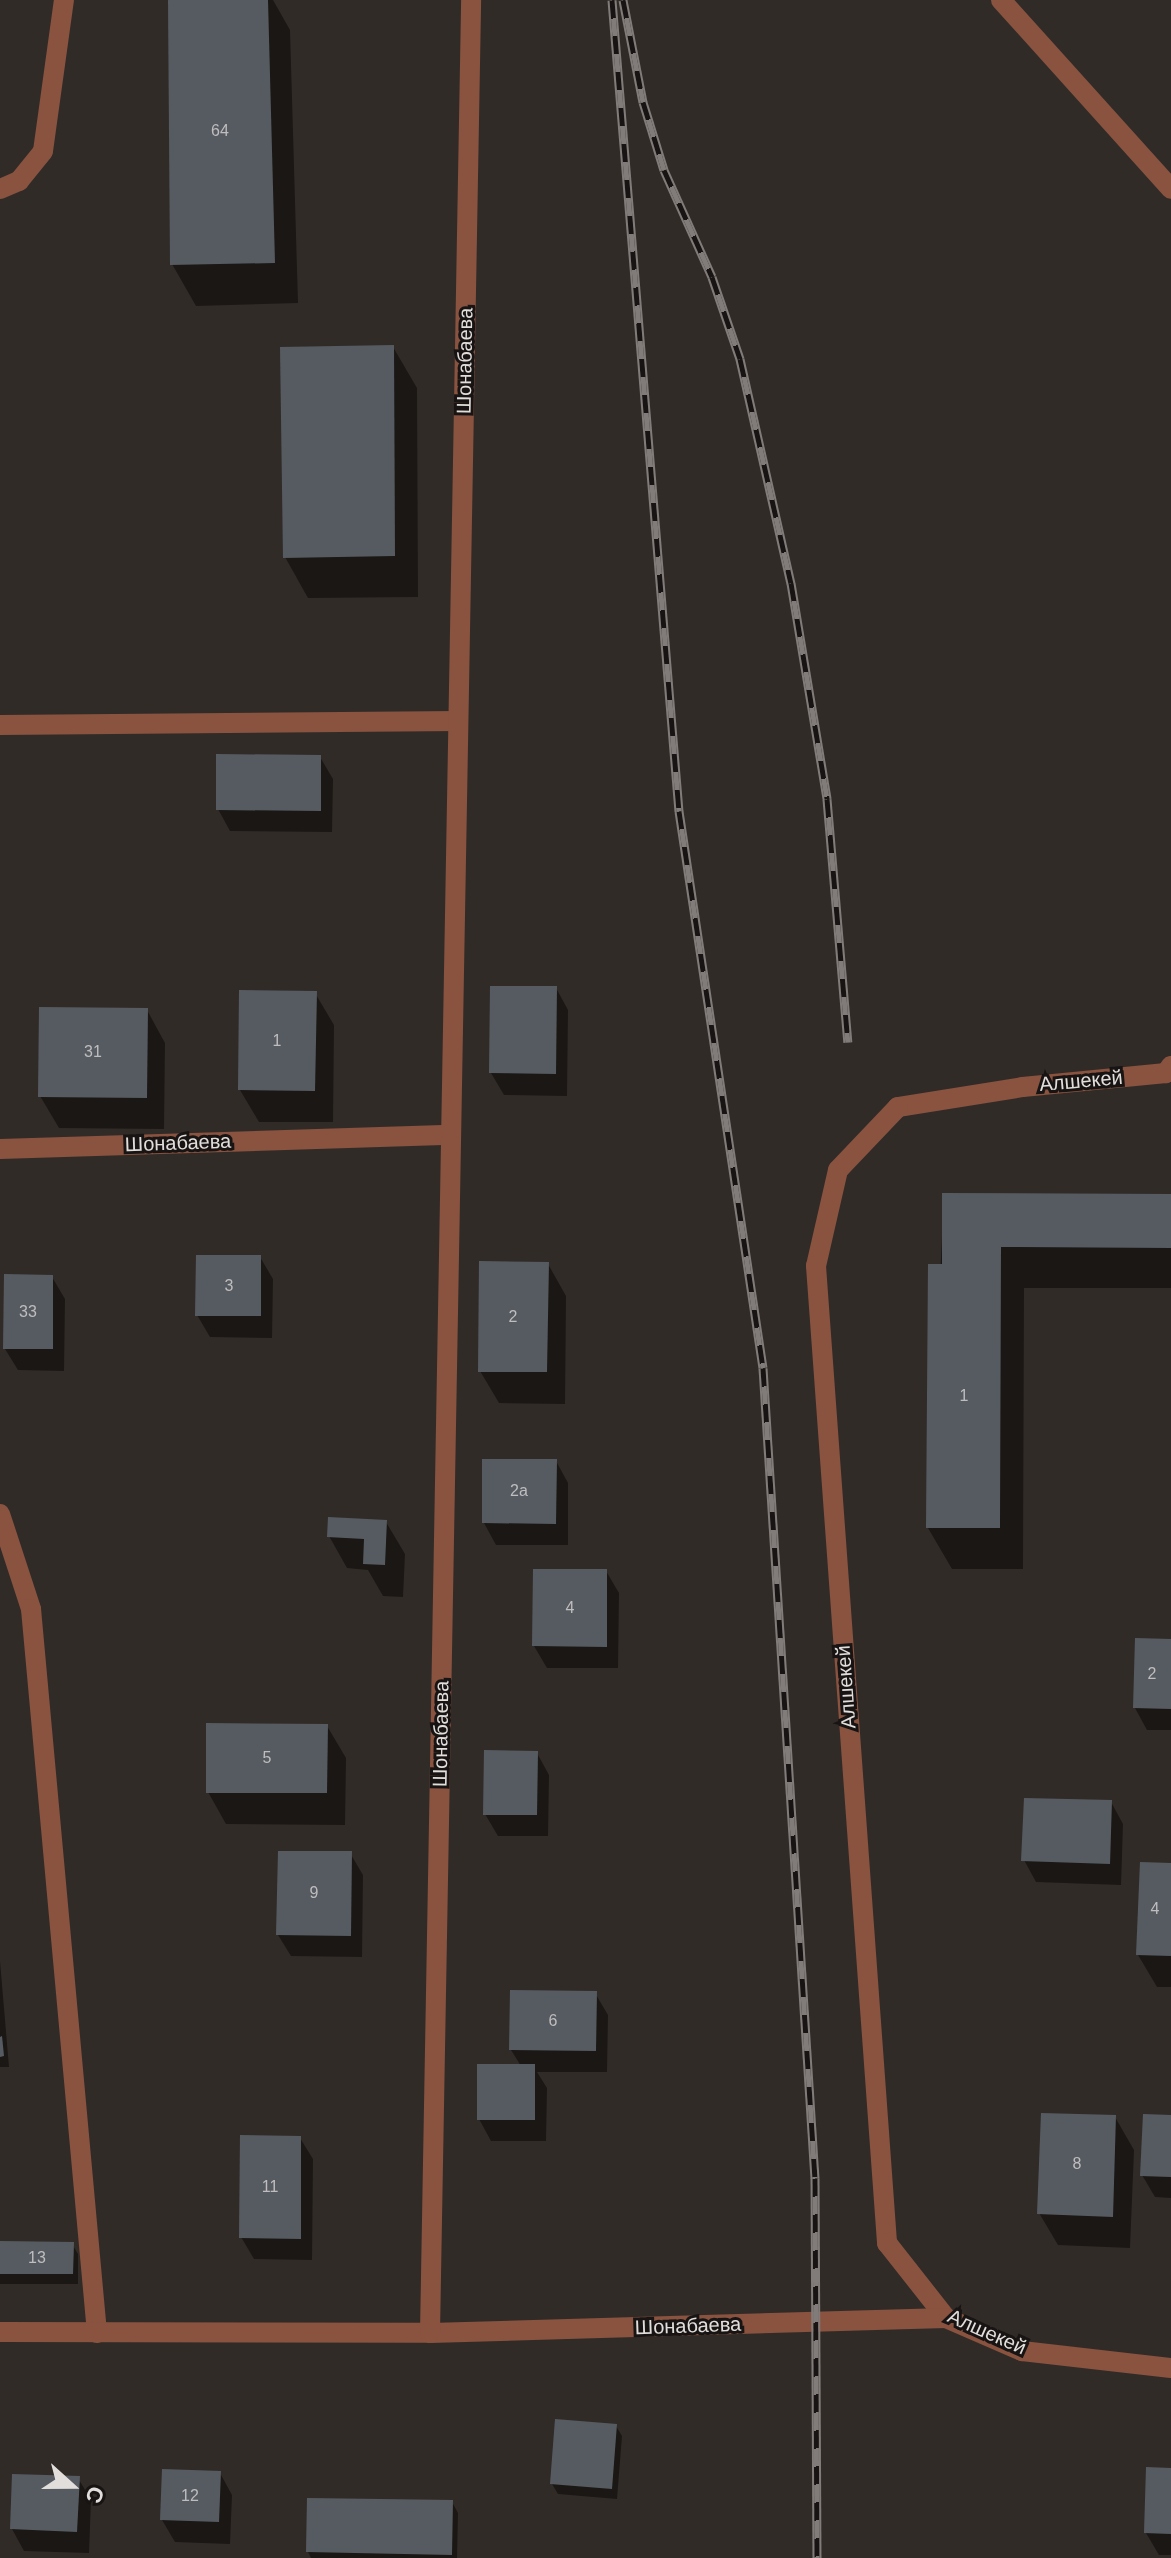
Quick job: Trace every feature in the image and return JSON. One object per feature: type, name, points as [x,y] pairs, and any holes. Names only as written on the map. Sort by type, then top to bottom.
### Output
[{"type":"street","points":[[0,189],[19,181],[43,151],[64,0]]},
{"type":"street","name":"Шонабаева","points":[[430,2333],[471,0]]},
{"type":"street","points":[[1001,0],[1019,8],[1171,189]]},
{"type":"street","points":[[0,725],[458,721]]},
{"type":"street","name":"Алшекей","points":[[1171,1066],[1166,1073],[1023,1087],[898,1107],[838,1170],[816,1266],[887,2243],[946,2318],[1022,2351],[1171,2368]]},
{"type":"street","name":"Шонабаева","points":[[0,1149],[451,1135]]},
{"type":"street","points":[[0,1514],[31,1609],[97,2333]]},
{"type":"street","name":"Шонабаева","points":[[0,2332],[430,2333],[946,2318]]},
{"type":"building","points":[[168,0],[268,0],[275,263],[170,265]]},
{"type":"building","points":[[394,345],[395,556],[283,558],[280,347]]},
{"type":"building","points":[[216,754],[321,755],[321,811],[216,810]]},
{"type":"building","points":[[490,986],[557,986],[556,1074],[489,1073]]},
{"type":"building","points":[[239,990],[317,991],[315,1091],[238,1090]]},
{"type":"building","points":[[39,1007],[148,1008],[147,1098],[38,1097]]},
{"type":"building","points":[[942,1193],[1171,1194],[1171,1248],[1001,1247],[1000,1528],[926,1528],[928,1264],[942,1264]]},
{"type":"building","points":[[196,1255],[261,1255],[261,1316],[195,1316]]},
{"type":"building","points":[[479,1261],[549,1262],[547,1372],[478,1372]]},
{"type":"building","points":[[4,1274],[53,1275],[53,1349],[3,1349]]},
{"type":"building","points":[[482,1459],[557,1459],[556,1524],[482,1523]]},
{"type":"building","points":[[328,1517],[387,1520],[385,1565],[363,1564],[364,1539],[327,1537]]},
{"type":"building","points":[[533,1569],[607,1569],[607,1647],[532,1646]]},
{"type":"building","points":[[1135,1638],[1171,1639],[1171,1709],[1133,1708]]},
{"type":"building","points":[[206,1723],[328,1724],[327,1793],[206,1793]]},
{"type":"building","points":[[484,1750],[538,1751],[537,1815],[483,1815]]},
{"type":"building","points":[[1024,1798],[1112,1800],[1110,1864],[1021,1861]]},
{"type":"building","points":[[278,1851],[352,1851],[351,1936],[276,1935]]},
{"type":"building","points":[[1140,1862],[1171,1863],[1171,1956],[1136,1955]]},
{"type":"building","points":[[510,1990],[597,1991],[596,2051],[509,2050]]},
{"type":"building","points":[[0,2037],[4,2056],[0,2057]]},
{"type":"building","points":[[477,2064],[535,2064],[535,2120],[477,2120]]},
{"type":"building","points":[[1041,2113],[1116,2115],[1113,2217],[1037,2214]]},
{"type":"building","points":[[1143,2114],[1171,2115],[1171,2177],[1140,2176]]},
{"type":"building","points":[[240,2135],[301,2136],[301,2239],[239,2238]]},
{"type":"building","points":[[0,2241],[74,2242],[73,2274],[0,2274]]},
{"type":"building","points":[[555,2419],[617,2424],[612,2489],[550,2484]]},
{"type":"building","points":[[1146,2467],[1171,2468],[1171,2534],[1144,2533]]},
{"type":"building","points":[[162,2469],[221,2471],[219,2522],[160,2520]]},
{"type":"building","points":[[12,2474],[80,2476],[77,2532],[10,2529]]},
{"type":"building","points":[[307,2498],[453,2500],[452,2555],[306,2552]]},
{"type":"railway","points":[[612,0],[679,811],[763,1368],[815,2178],[817,2558]]},
{"type":"railway","points":[[623,0],[643,102],[664,170],[712,277],[740,359],[791,583],[827,799],[848,1042]]}]
